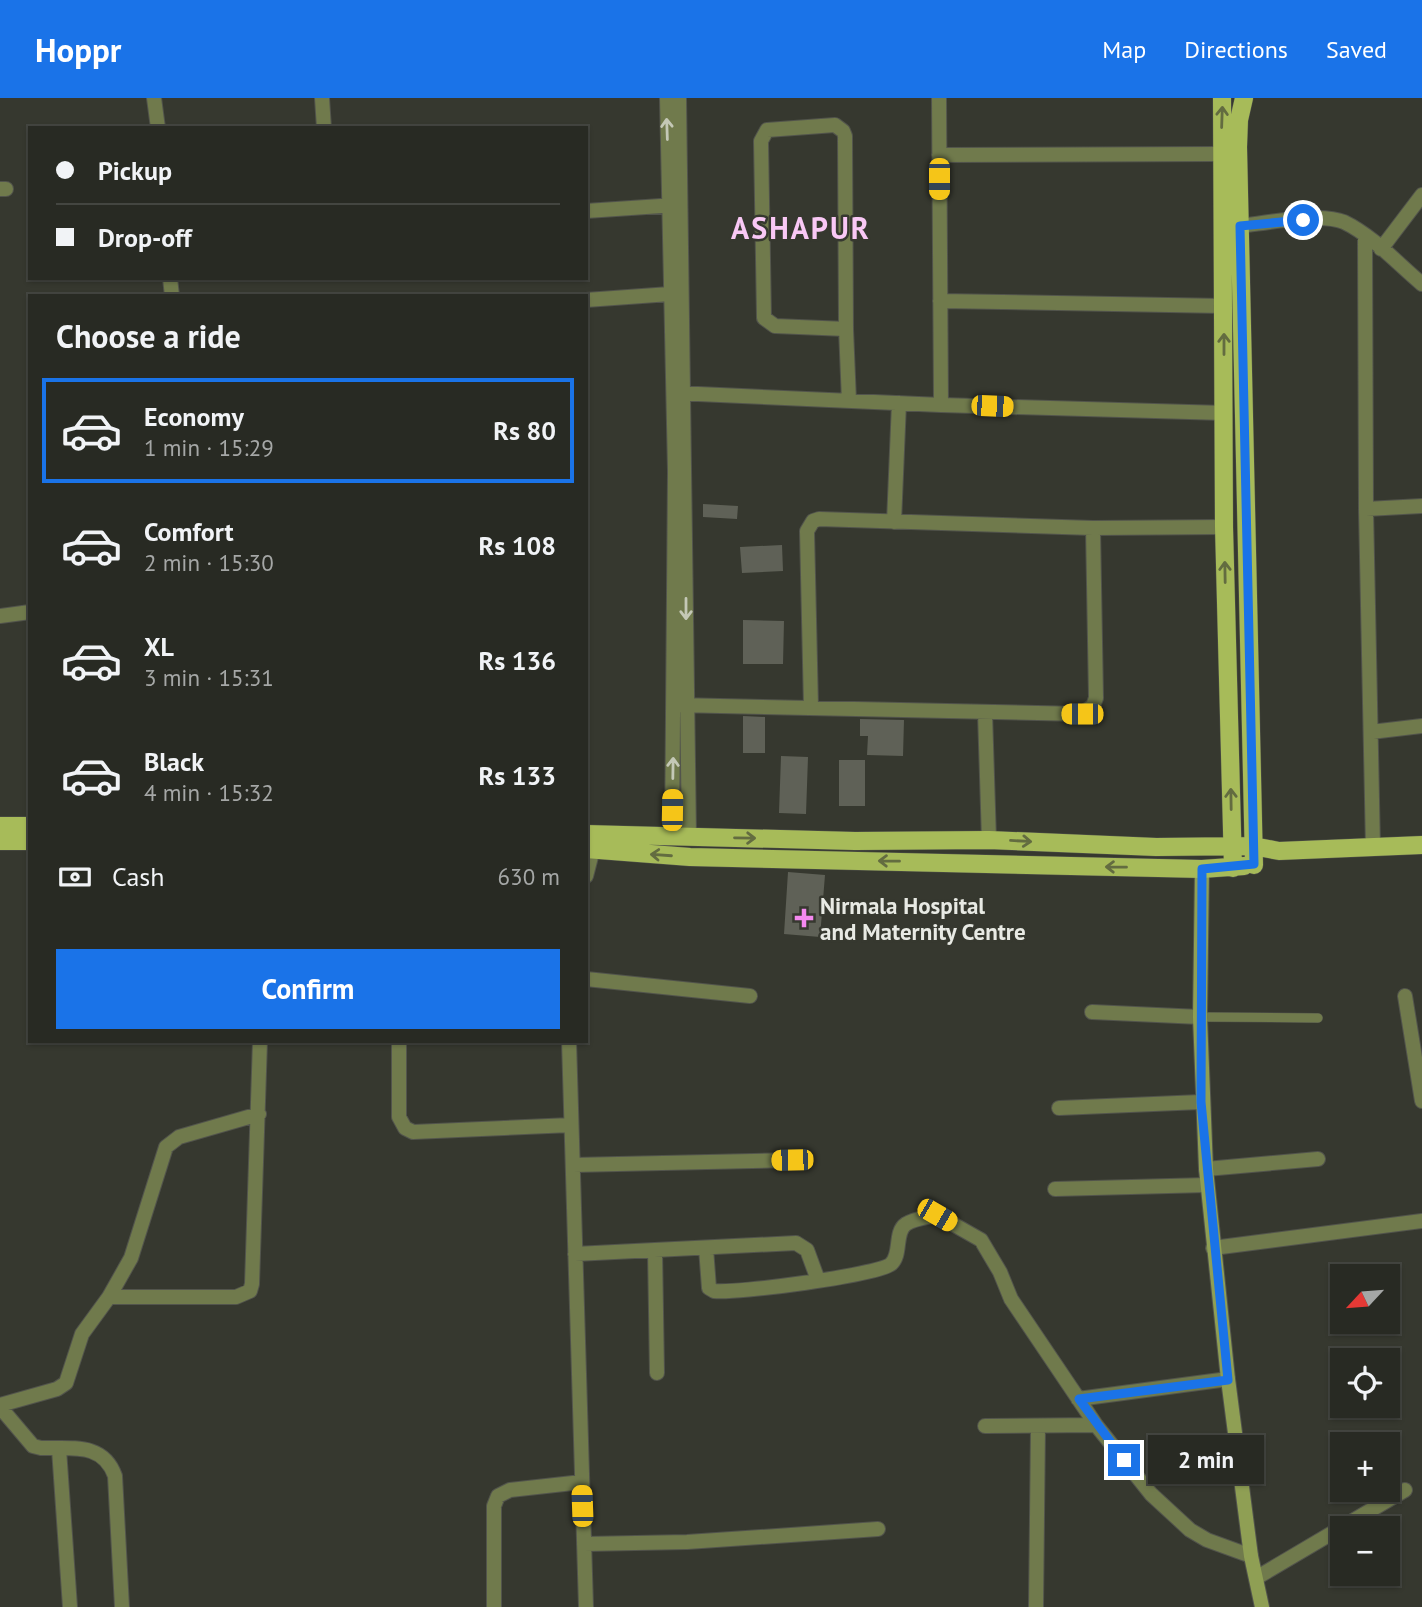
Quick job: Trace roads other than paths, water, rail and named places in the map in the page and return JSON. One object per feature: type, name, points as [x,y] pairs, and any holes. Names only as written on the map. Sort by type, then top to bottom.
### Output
[{"type":"main road","points":[[1222,98],[1224,527],[1233,868]]},
{"type":"main road","points":[[1244,98],[1238,134],[1254,864]]},
{"type":"main road","points":[[0,826],[28,826]]},
{"type":"main road","points":[[588,844],[680,837],[855,841],[989,839],[1156,847],[1253,846],[1279,851],[1422,845]]},
{"type":"main road","points":[[0,841],[28,841]]},
{"type":"main road","points":[[588,844],[690,857],[1202,869],[1254,864],[1279,851]]},
{"type":"main road","points":[[1155,868],[1156,847]]},
{"type":"main road","points":[[1202,869],[1201,1102],[1206,1169],[1228,1380],[1251,1556],[1262,1607]]},
{"type":"street","points":[[154,98],[158,126]]},
{"type":"street","points":[[322,98],[324,126]]},
{"type":"street","points":[[667,98],[675,205],[680,837]]},
{"type":"street","points":[[678,393],[670,294],[679,98]]},
{"type":"street","points":[[939,98],[941,405]]},
{"type":"street","points":[[846,329],[775,326],[764,318],[761,141],[767,130],[835,125],[845,136],[849,401]]},
{"type":"street","points":[[939,155],[1221,154]]},
{"type":"street","points":[[1381,249],[1422,195]]},
{"type":"street","points":[[588,211],[675,205]]},
{"type":"street","points":[[1240,226],[1326,219],[1342,221],[1381,249],[1422,284]]},
{"type":"street","points":[[1364,236],[1373,848]]},
{"type":"street","points":[[588,300],[670,294]]},
{"type":"street","points":[[940,301],[1224,306]]},
{"type":"street","points":[[678,393],[941,405],[1224,413]]},
{"type":"street","points":[[894,522],[899,402]]},
{"type":"street","points":[[1366,509],[1422,506]]},
{"type":"street","points":[[811,707],[809,526],[820,519],[1093,528],[1224,527]]},
{"type":"street","points":[[680,705],[1082,714],[1093,706],[1096,698],[1093,528]]},
{"type":"street","points":[[0,616],[28,612]]},
{"type":"street","points":[[985,713],[989,839]]},
{"type":"street","points":[[1371,732],[1422,726]]},
{"type":"street","points":[[588,979],[750,996]]},
{"type":"street","points":[[1405,996],[1419,1059],[1422,1101]]},
{"type":"street","points":[[1092,1012],[1200,1017]]},
{"type":"street","points":[[109,1297],[236,1297],[250,1291],[260,1043]]},
{"type":"street","points":[[398,1043],[400,1116],[405,1128],[413,1132],[571,1125]]},
{"type":"street","points":[[569,1043],[586,1607]]},
{"type":"street","points":[[1059,1108],[1201,1102]]},
{"type":"street","points":[[122,1607],[115,1476],[111,1464],[102,1454],[92,1449],[33,1446],[0,1406],[57,1390],[66,1383],[82,1334],[109,1297],[131,1258],[166,1147],[180,1137],[259,1114]]},
{"type":"street","points":[[1206,1169],[1318,1159]]},
{"type":"street","points":[[573,1165],[792,1160]]},
{"type":"street","points":[[1055,1189],[1208,1185]]},
{"type":"street","points":[[706,1248],[709,1288],[714,1291],[818,1280],[885,1267],[896,1257],[902,1229],[906,1223],[937,1215],[981,1240],[1000,1272],[1011,1299],[1096,1425],[1151,1494],[1190,1530],[1207,1540],[1251,1556]]},
{"type":"street","points":[[1213,1248],[1422,1221]]},
{"type":"street","points":[[575,1254],[801,1243],[807,1250],[818,1280]]},
{"type":"street","points":[[655,1250],[657,1373]]},
{"type":"street","points":[[1079,1399],[1228,1380]]},
{"type":"street","points":[[985,1426],[1096,1425]]},
{"type":"street","points":[[1036,1607],[1038,1427]]},
{"type":"street","points":[[59,1449],[69,1607]]},
{"type":"street","points":[[494,1607],[494,1506],[498,1496],[510,1490],[582,1482]]},
{"type":"street","points":[[1256,1578],[1405,1490]]},
{"type":"street","points":[[584,1544],[687,1542],[878,1529]]},
{"type":"lane","points":[[1200,1017],[1318,1018]]},
{"type":"place","name":"Nirmala Hospital and Maternity Centre","points":[[804,918]]},
{"type":"district","name":"ASHAPUR","points":[[801,227]]}]
